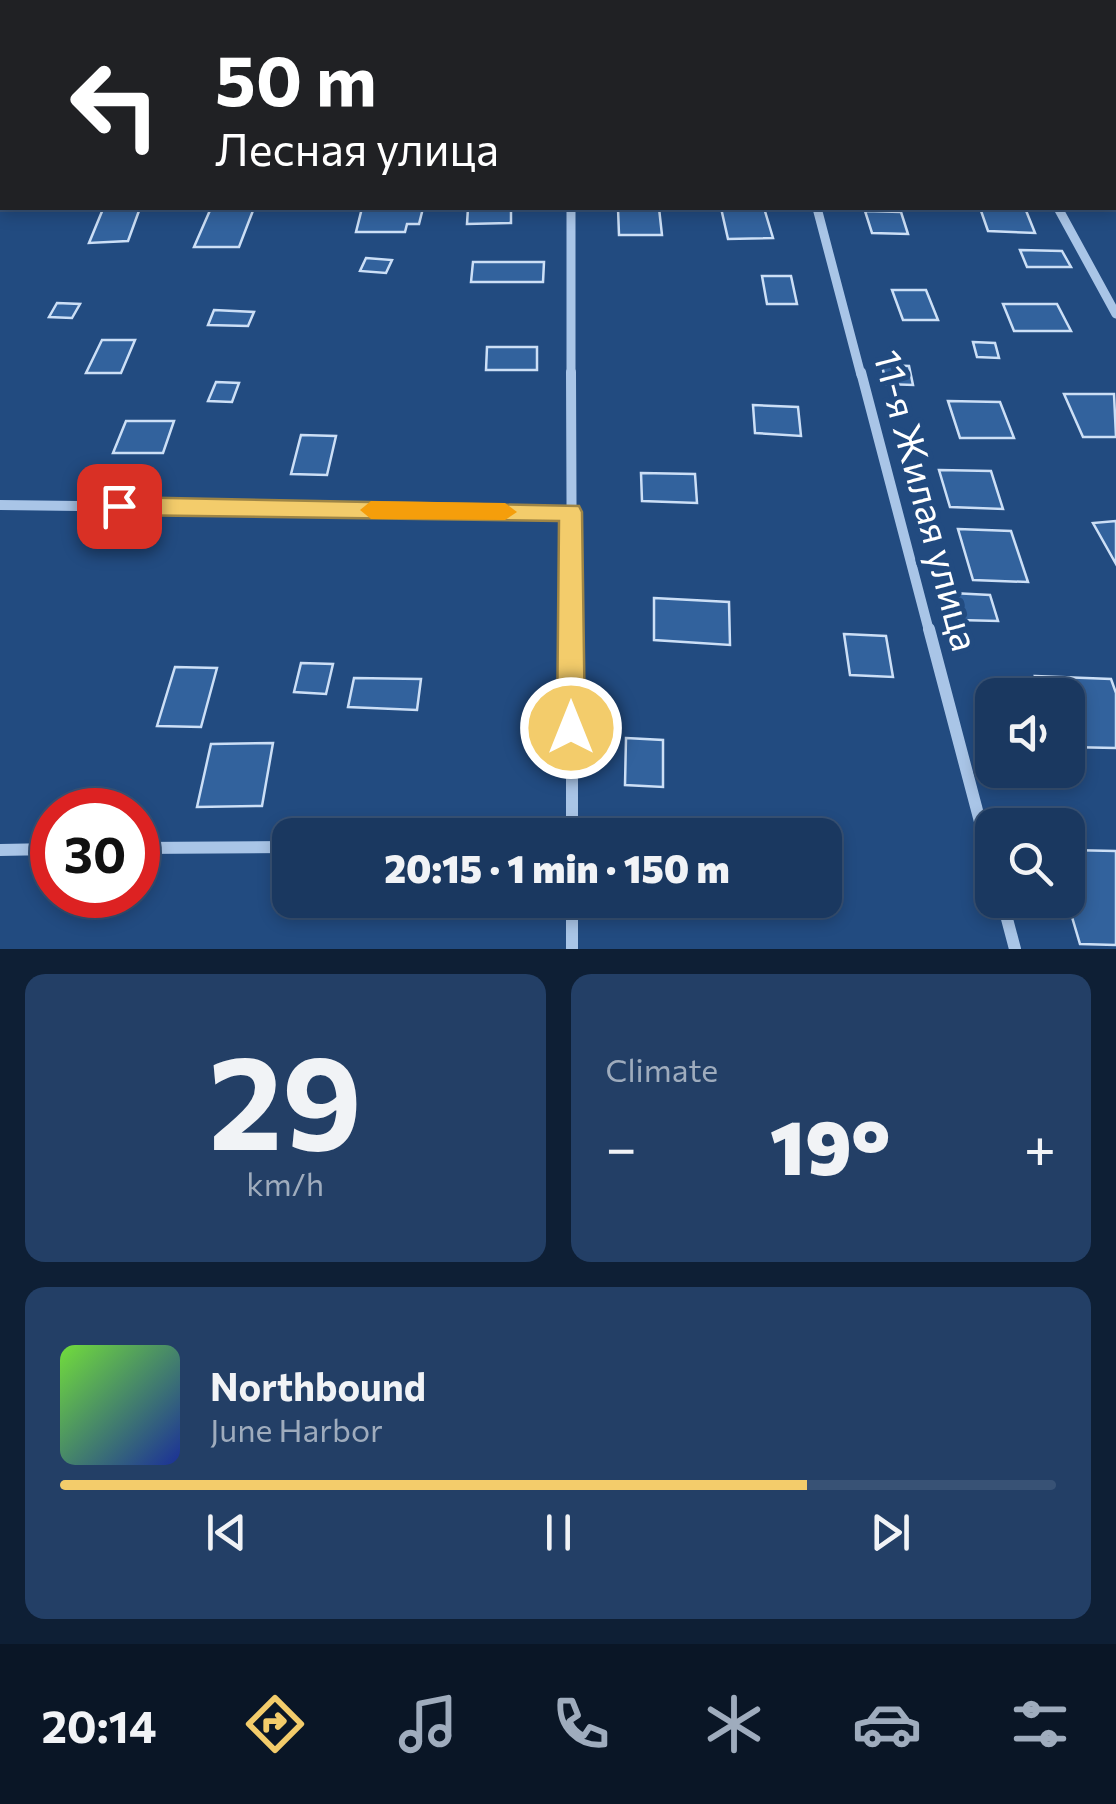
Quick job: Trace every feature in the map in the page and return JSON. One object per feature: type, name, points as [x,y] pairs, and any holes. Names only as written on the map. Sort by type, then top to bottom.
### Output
[{"type":"street","points":[[571,210],[572,818]]},
{"type":"street","name":"11-я Жилая улица","points":[[819,210],[976,808]]},
{"type":"street","points":[[1059,210],[1116,314]]},
{"type":"street","points":[[0,504],[570,512]]},
{"type":"street","points":[[160,848],[272,847]]},
{"type":"street","points":[[0,850],[30,849]]},
{"type":"street","points":[[572,918],[572,949]]},
{"type":"street","points":[[1007,918],[1016,949]]},
{"type":"building","points":[[103,210],[139,210],[128,241],[89,243]]},
{"type":"building","points":[[210,210],[253,210],[239,247],[194,247]]},
{"type":"building","points":[[362,210],[422,210],[419,224],[407,224],[405,232],[356,232]]},
{"type":"building","points":[[468,210],[511,210],[511,223],[467,224]]},
{"type":"building","points":[[618,210],[659,210],[662,235],[619,235]]},
{"type":"building","points":[[721,210],[765,210],[773,238],[728,239]]},
{"type":"building","points":[[981,210],[1026,210],[1035,233],[988,231]]},
{"type":"building","points":[[865,211],[901,212],[908,234],[872,233]]},
{"type":"building","points":[[1020,250],[1062,251],[1071,267],[1027,267]]},
{"type":"building","points":[[366,258],[392,260],[386,273],[360,271]]},
{"type":"building","points":[[473,262],[544,262],[543,282],[471,282]]},
{"type":"building","points":[[762,276],[791,276],[797,304],[767,304]]},
{"type":"building","points":[[892,290],[926,290],[938,320],[903,320]]},
{"type":"building","points":[[57,303],[80,304],[72,318],[49,317]]},
{"type":"building","points":[[1003,304],[1057,304],[1071,331],[1014,331]]},
{"type":"building","points":[[214,310],[254,312],[248,326],[208,325]]},
{"type":"building","points":[[102,340],[135,340],[121,373],[86,373]]},
{"type":"building","points":[[973,342],[995,343],[999,358],[977,357]]},
{"type":"building","points":[[487,347],[537,347],[537,370],[486,370]]},
{"type":"building","points":[[882,365],[909,366],[913,385],[886,384]]},
{"type":"building","points":[[216,382],[239,383],[232,402],[208,401]]},
{"type":"building","points":[[1064,394],[1114,394],[1116,437],[1083,437]]},
{"type":"building","points":[[948,401],[1000,402],[1014,438],[960,438]]},
{"type":"building","points":[[753,405],[798,407],[801,436],[755,433]]},
{"type":"building","points":[[126,421],[174,421],[163,453],[113,453]]},
{"type":"building","points":[[301,435],[336,436],[327,475],[291,474]]},
{"type":"building","points":[[939,470],[991,471],[1003,509],[950,507]]},
{"type":"building","points":[[641,473],[695,474],[697,503],[642,501]]},
{"type":"building","points":[[1116,521],[1116,564],[1093,523]]},
{"type":"building","points":[[958,529],[1011,531],[1028,582],[973,580]]},
{"type":"building","points":[[952,593],[990,595],[998,621],[959,620]]},
{"type":"building","points":[[654,598],[729,602],[730,645],[654,640]]},
{"type":"building","points":[[844,634],[886,636],[893,677],[850,675]]},
{"type":"building","points":[[301,663],[333,664],[326,694],[294,692]]},
{"type":"building","points":[[175,667],[217,668],[201,727],[157,726]]},
{"type":"building","points":[[1035,676],[1111,679],[1116,693],[1116,748],[1085,747],[1085,678]]},
{"type":"building","points":[[354,678],[421,679],[417,710],[348,707]]},
{"type":"building","points":[[626,738],[663,740],[663,787],[625,785]]},
{"type":"building","points":[[273,743],[262,806],[197,807],[211,744]]},
{"type":"building","points":[[1085,850],[1116,851],[1116,945],[1080,944],[1072,918],[1085,918]]},
{"type":"slow traffic","points":[[371,510],[505,512]]},
{"type":"route","points":[[119,506],[570,512],[571,728]]}]
